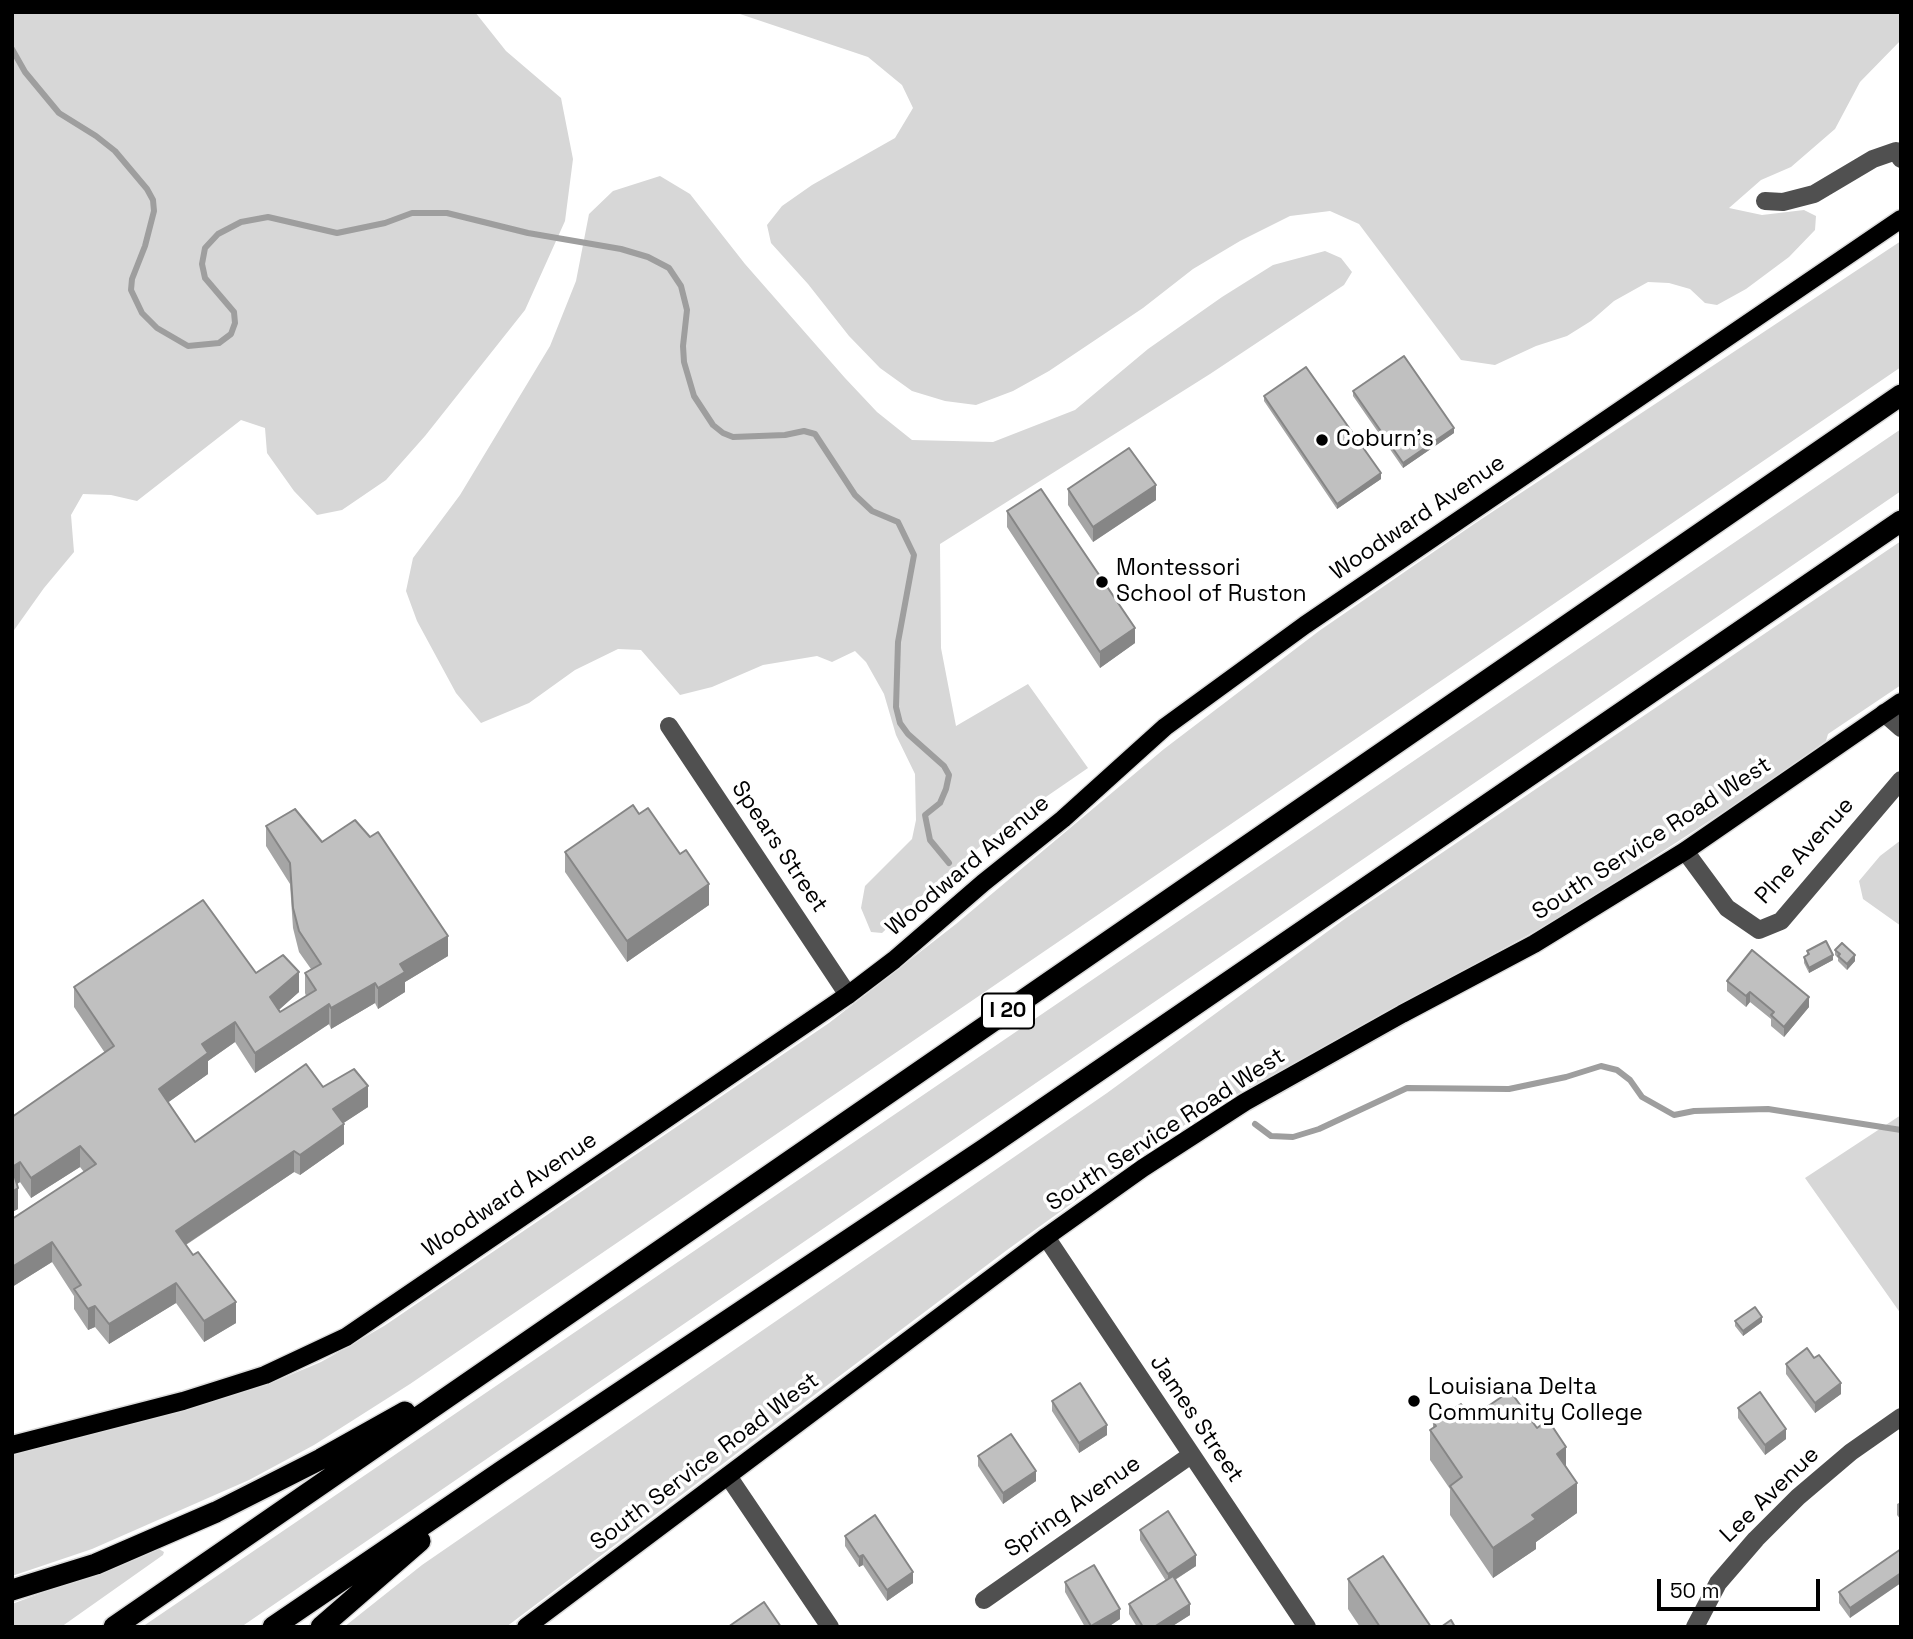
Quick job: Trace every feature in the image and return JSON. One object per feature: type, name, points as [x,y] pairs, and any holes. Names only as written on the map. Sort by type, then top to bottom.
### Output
[{"type":"highway","name":"I 20","points":[[114,1627],[1901,395]]},
{"type":"highway","points":[[273,1627],[986,1148],[1901,521]]},
{"type":"highway","points":[[12,1590],[96,1564],[216,1512],[321,1459],[526,1344]]},
{"type":"highway","points":[[321,1627],[502,1471]]},
{"type":"main road","name":"Woodward Avenue","points":[[12,1445],[183,1401],[265,1375],[346,1336],[848,995],[1063,819],[1165,727],[1305,625],[1901,219]]},
{"type":"main road","name":"South Service Road West","points":[[526,1627],[1046,1237],[1143,1168],[1245,1102],[1534,944],[1685,851],[1901,702]]},
{"type":"street","points":[[1765,201],[1783,202],[1814,194],[1873,159],[1896,151],[1901,159]]},
{"type":"street","points":[[1884,713],[1901,729]]},
{"type":"street","name":"Spears Street","points":[[669,726],[848,995]]},
{"type":"street","name":"PIne Avenue","points":[[1685,851],[1727,908],[1759,930],[1781,921],[1901,780]]},
{"type":"street","name":"James Street","points":[[1046,1237],[1307,1627]]},
{"type":"street","name":"Lee Avenue","points":[[1695,1627],[1718,1583],[1756,1539],[1798,1497],[1851,1452],[1901,1417]]},
{"type":"street","name":"Spring Avenue","points":[[984,1600],[1191,1455]]},
{"type":"street","points":[[728,1476],[830,1627]]},
{"type":"shaded area","points":[[12,12],[475,12],[506,51],[561,98],[573,159],[565,221],[525,310],[425,436],[386,480],[342,510],[317,515],[294,491],[267,453],[265,428],[241,420],[137,501],[111,495],[83,494],[71,515],[74,552],[12,633]]},
{"type":"shaded area","points":[[734,12],[1901,12],[1901,40],[1860,82],[1835,129],[1791,167],[1761,180],[1729,208],[1762,215],[1804,210],[1816,216],[1815,230],[1789,257],[1746,289],[1717,305],[1705,303],[1690,289],[1669,283],[1648,282],[1614,301],[1591,321],[1567,336],[1536,346],[1495,365],[1461,360],[1359,224],[1330,211],[1290,216],[1193,269],[1143,308],[1049,371],[1013,391],[976,405],[945,401],[912,391],[880,368],[849,336],[771,243],[767,225],[782,206],[812,185],[895,138],[913,108],[902,85],[868,57]]},
{"type":"shaded area","points":[[660,176],[690,194],[745,264],[845,378],[877,412],[912,440],[993,442],[1075,410],[1148,349],[1273,265],[1325,251],[1341,258],[1352,272],[1344,285],[1210,374],[940,544],[941,648],[956,726],[1028,684],[1088,768],[1008,823],[882,933],[871,932],[861,908],[865,886],[912,839],[916,820],[915,774],[896,735],[884,694],[866,662],[855,651],[832,662],[817,656],[763,665],[712,687],[680,695],[641,650],[618,649],[575,670],[529,703],[481,723],[456,693],[417,621],[406,591],[413,558],[460,495],[550,346],[576,281],[589,214],[613,191]]},
{"type":"shaded area","points":[[1901,241],[1901,367],[410,1384],[314,1445],[249,1480],[92,1549],[12,1576],[12,1454],[106,1431],[266,1385],[321,1362],[384,1326],[829,1023],[956,924],[1164,749],[1319,631],[1474,524]]},
{"type":"shaded area","points":[[1901,429],[1901,491],[241,1627],[142,1627]]},
{"type":"shaded area","points":[[1901,541],[1901,685],[1828,734],[1826,741],[1751,794],[1563,916],[1212,1108],[1157,1142],[1007,1250],[506,1627],[344,1627],[422,1565],[1107,1093],[1346,918]]},
{"type":"shaded area","points":[[1901,840],[1901,926],[1863,899],[1859,881],[1880,856]]},
{"type":"shaded area","points":[[1901,1115],[1901,1314],[1805,1178]]},
{"type":"shaded area","points":[[159,1549],[164,1552],[163,1555],[61,1627],[12,1627],[12,1604]]},
{"type":"building","points":[[1404,356],[1454,428],[1403,463],[1353,391]]},
{"type":"building","name":"Coburn's","points":[[1306,367],[1381,473],[1337,504],[1264,396]]},
{"type":"building","points":[[1129,448],[1156,485],[1093,527],[1068,489]]},
{"type":"building","points":[[1041,489],[1135,628],[1100,652],[1007,511]]},
{"type":"building","points":[[633,805],[639,814],[648,808],[680,854],[686,850],[709,884],[627,941],[565,852]]},
{"type":"building","points":[[295,809],[322,842],[355,820],[370,837],[378,832],[448,936],[400,964],[405,972],[378,988],[375,983],[331,1008],[329,1004],[255,1053],[235,1022],[202,1044],[208,1053],[159,1089],[195,1142],[306,1064],[323,1087],[354,1069],[368,1086],[333,1109],[344,1124],[300,1155],[294,1151],[176,1231],[193,1255],[198,1252],[236,1302],[204,1321],[176,1283],[109,1324],[95,1306],[88,1309],[74,1289],[81,1285],[52,1242],[12,1267],[12,1219],[96,1164],[80,1146],[31,1178],[20,1162],[12,1167],[12,1117],[114,1046],[74,987],[203,900],[256,973],[283,955],[299,972],[270,997],[280,1012],[316,990],[305,973],[321,964],[299,931],[293,908],[290,863],[266,826]]},
{"type":"building","points":[[1826,941],[1833,955],[1809,968],[1804,957],[1809,954],[1807,951]]},
{"type":"building","points":[[1842,943],[1855,955],[1847,964],[1835,950]]},
{"type":"building","points":[[1752,950],[1809,997],[1784,1027],[1771,1015],[1774,1012],[1750,992],[1746,996],[1727,981]]},
{"type":"building","points":[[12,1167],[18,1188],[12,1192]]},
{"type":"building","points":[[1755,1307],[1762,1317],[1743,1331],[1735,1321]]},
{"type":"building","points":[[1807,1348],[1814,1358],[1819,1355],[1841,1383],[1815,1403],[1786,1364]]},
{"type":"building","points":[[1080,1383],[1107,1425],[1079,1443],[1052,1401]]},
{"type":"building","points":[[1510,1391],[1537,1428],[1548,1420],[1566,1447],[1557,1454],[1577,1483],[1532,1515],[1536,1519],[1493,1548],[1450,1486],[1462,1477],[1430,1430],[1436,1426],[1433,1422],[1461,1404],[1471,1418]]},
{"type":"building","points":[[1760,1392],[1786,1429],[1765,1445],[1738,1408]]},
{"type":"building","points":[[1011,1434],[1036,1471],[1003,1493],[978,1456]]},
{"type":"building","points":[[1168,1511],[1196,1555],[1168,1574],[1140,1530]]},
{"type":"building","points":[[875,1515],[913,1572],[887,1590],[863,1555],[859,1557],[845,1536]]},
{"type":"building","points":[[1901,1549],[1901,1573],[1850,1608],[1839,1592]]},
{"type":"building","points":[[1383,1556],[1431,1627],[1380,1627],[1348,1579]]},
{"type":"building","points":[[1094,1565],[1120,1609],[1091,1626],[1065,1582]]},
{"type":"building","points":[[1173,1576],[1190,1604],[1154,1627],[1143,1627],[1129,1604]]},
{"type":"building","points":[[764,1602],[781,1627],[728,1627]]},
{"type":"building","points":[[1451,1620],[1455,1627],[1441,1627]]},
{"type":"waterway","points":[[12,49],[25,72],[59,113],[115,151],[147,189],[153,200],[154,211],[145,246],[132,279],[131,290],[142,313],[157,328],[188,346],[219,343],[231,334],[235,323],[234,312],[205,278],[202,264],[205,248],[218,234],[241,222],[268,217],[337,233],[385,223],[412,213],[447,213],[528,233],[621,249],[648,257],[669,268],[681,286],[687,310],[684,362],[694,396],[713,425],[733,437],[785,435],[804,431],[815,434],[855,495],[872,511],[898,522],[914,555],[898,642],[896,707],[900,723],[908,734],[944,766],[949,775],[940,803],[925,815],[930,840],[949,863]]},
{"type":"waterway","points":[[1255,1124],[1271,1136],[1293,1137],[1319,1129],[1407,1088],[1509,1089],[1566,1077],[1601,1066],[1617,1070],[1630,1080],[1642,1097],[1674,1115],[1694,1111],[1768,1109],[1901,1130]]},
{"type":"place","name":"Coburn's","points":[[1322,440]]},
{"type":"place","name":"Montessori School of Ruston","points":[[1102,582]]},
{"type":"place","name":"Louisiana Delta Community College","points":[[1414,1401]]}]
